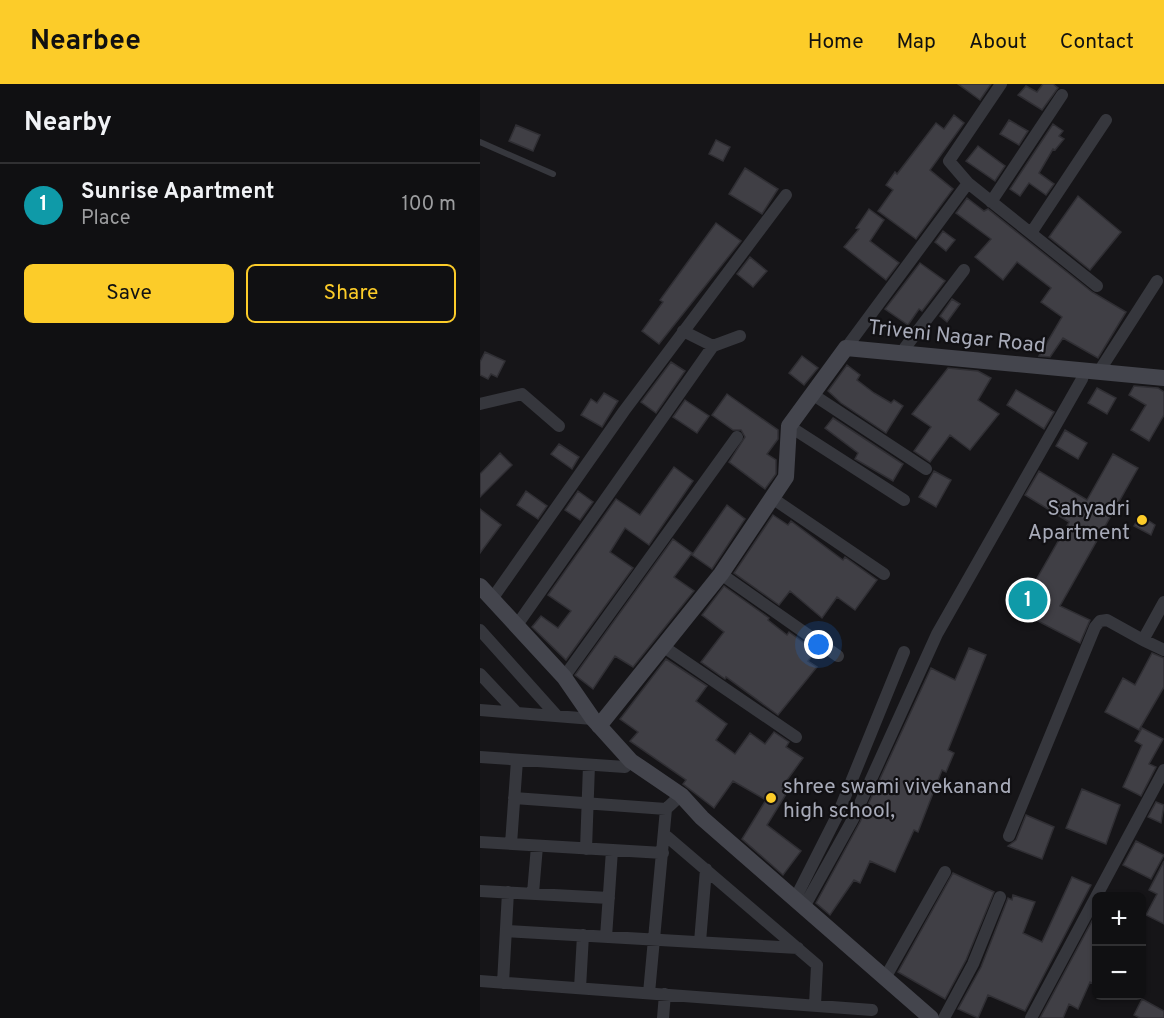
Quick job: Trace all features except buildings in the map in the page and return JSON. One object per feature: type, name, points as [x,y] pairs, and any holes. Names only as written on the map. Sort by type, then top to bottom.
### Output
[{"type":"street","points":[[1001,84],[949,161],[968,183],[1097,286]]},
{"type":"street","points":[[991,202],[1062,95]]},
{"type":"street","points":[[1031,233],[1106,120]]},
{"type":"street","points":[[846,348],[968,183]]},
{"type":"street","points":[[492,599],[683,331],[786,195]]},
{"type":"street","points":[[901,353],[964,270]]},
{"type":"street","points":[[800,903],[853,819],[937,634],[1082,379],[1091,372],[1157,281]]},
{"type":"street","points":[[683,331],[713,346]]},
{"type":"street","points":[[517,625],[713,346],[740,336]]},
{"type":"street","name":"Triveni Nagar Road","points":[[789,426],[846,348],[1164,378]]},
{"type":"street","points":[[480,404],[522,394],[559,426]]},
{"type":"street","points":[[812,394],[926,469]]},
{"type":"street","points":[[596,723],[664,647],[721,574],[786,477],[789,426],[904,500]]},
{"type":"street","points":[[564,677],[737,437]]},
{"type":"street","points":[[772,498],[884,574]]},
{"type":"street","points":[[721,574],[838,656]]},
{"type":"street","points":[[480,586],[564,677],[596,723],[632,761],[681,795],[702,818],[931,1018]]},
{"type":"street","points":[[1143,640],[1164,602]]},
{"type":"street","points":[[1009,836],[1095,627],[1100,621],[1107,620],[1164,650]]},
{"type":"street","points":[[480,630],[557,716]]},
{"type":"street","points":[[664,647],[796,737]]},
{"type":"street","points":[[800,903],[904,652]]},
{"type":"street","points":[[480,674],[516,712]]},
{"type":"street","points":[[480,710],[557,716],[596,723]]},
{"type":"street","points":[[480,757],[625,767],[632,761]]},
{"type":"street","points":[[511,844],[517,760]]},
{"type":"street","points":[[586,849],[589,765]]},
{"type":"street","points":[[1031,1018],[1164,770]]},
{"type":"street","points":[[649,993],[666,809],[681,795]]},
{"type":"street","points":[[514,798],[666,809]]},
{"type":"street","points":[[664,834],[818,965],[819,1009]]},
{"type":"street","points":[[480,842],[663,853]]},
{"type":"street","points":[[533,893],[537,846]]},
{"type":"street","points":[[606,937],[612,850]]},
{"type":"street","points":[[700,942],[706,869]]},
{"type":"street","points":[[885,978],[945,872]]},
{"type":"street","points":[[480,891],[609,898]]},
{"type":"street","points":[[503,983],[508,892]]},
{"type":"street","points":[[944,1018],[973,964],[1000,897]]},
{"type":"street","points":[[506,931],[798,948]]},
{"type":"street","points":[[580,988],[583,935]]},
{"type":"street","points":[[480,981],[665,994],[819,1009],[872,1010]]},
{"type":"street","points":[[663,1018],[665,994]]},
{"type":"lane","points":[[480,142],[553,174]]},
{"type":"place","name":"Sahyadri Apartment","points":[[1142,520]]},
{"type":"place","name":"Sunrise Apartment","points":[[1028,600]]},
{"type":"place","name":"shree swami vivekanand high school,","points":[[771,798]]}]
